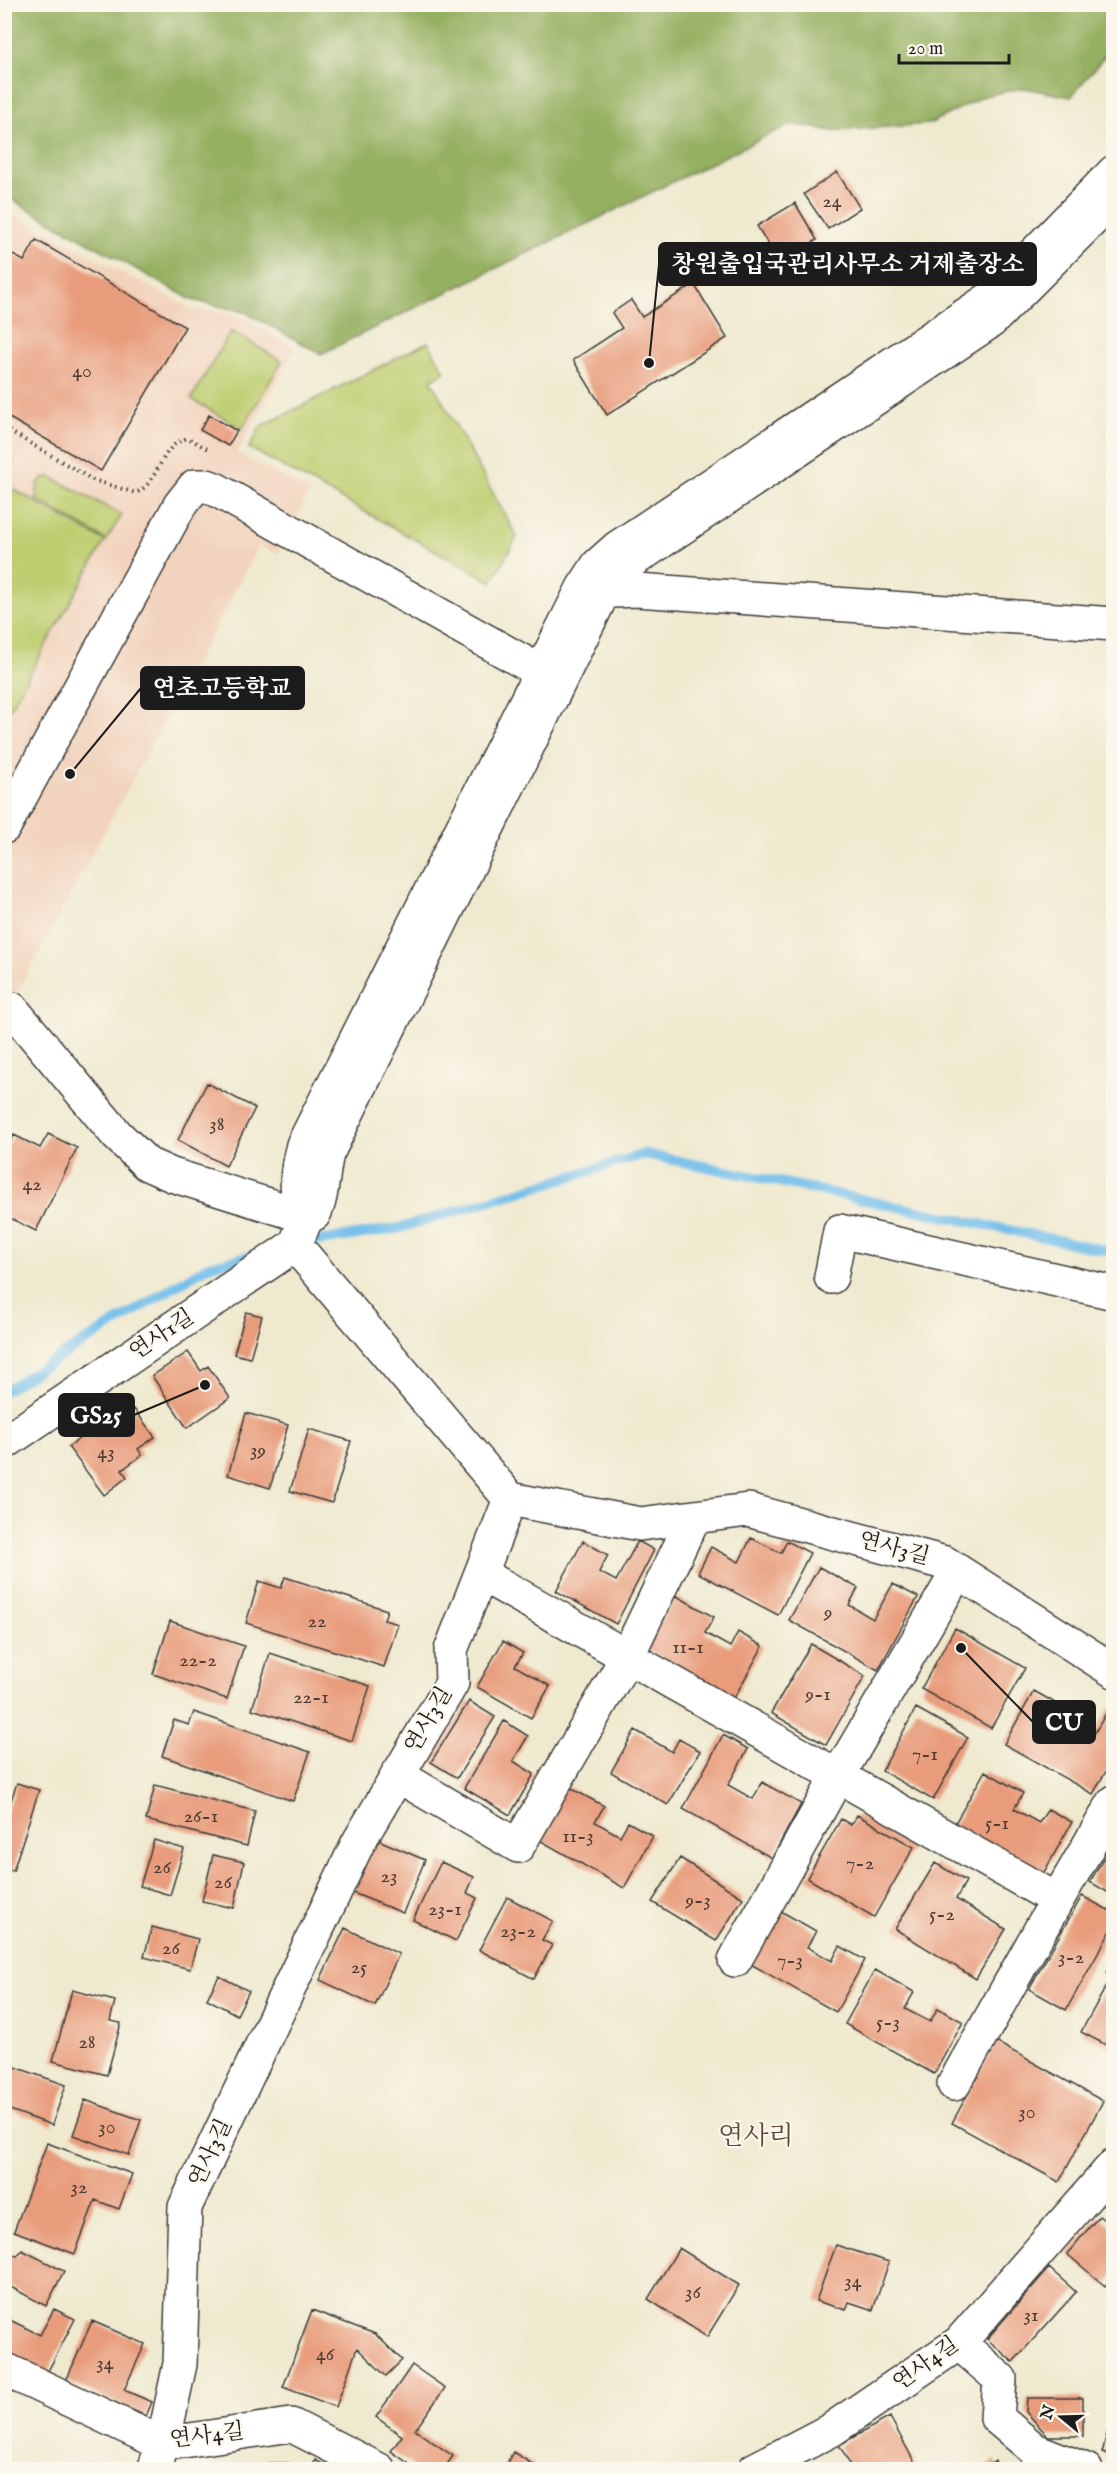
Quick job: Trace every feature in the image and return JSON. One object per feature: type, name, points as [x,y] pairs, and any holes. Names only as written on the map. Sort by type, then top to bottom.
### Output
[{"type":"street","points":[[301,1231],[296,1172],[303,1145],[551,677],[593,592],[598,565],[617,548],[991,298],[1113,172]]},
{"type":"street","points":[[593,592],[629,563],[991,321],[1113,198]]},
{"type":"street","points":[[4,827],[180,505],[195,486],[216,489],[551,677]]},
{"type":"street","points":[[593,592],[637,590],[1113,624]]},
{"type":"street","points":[[12,1009],[117,1135],[147,1164],[301,1231],[510,1499]]},
{"type":"street","name":"연사1길","points":[[4,1443],[258,1271],[301,1231]]},
{"type":"street","points":[[831,1277],[840,1231],[1113,1293]]},
{"type":"street","name":"연사3길","points":[[158,2456],[180,2364],[185,2207],[358,1843],[452,1683],[451,1650],[510,1499],[640,1524],[748,1510],[945,1563],[1113,1671]]},
{"type":"street","points":[[398,1774],[518,1846],[627,1657],[694,1517]]},
{"type":"street","points":[[735,1960],[838,1776],[958,1571]]},
{"type":"street","points":[[481,1574],[1057,1900]]},
{"type":"street","points":[[954,2084],[1113,1802]]},
{"type":"street","name":"연사4길","points":[[754,2469],[831,2430],[959,2343],[1113,2165]]},
{"type":"street","points":[[959,2343],[1000,2379],[997,2418],[1035,2450],[1086,2469]]},
{"type":"street","name":"연사4길","points":[[4,2369],[158,2456],[291,2425],[379,2469]]},
{"type":"path","points":[[4,428],[93,480],[136,493],[150,482],[169,448],[188,438]]},
{"type":"shaded area","points":[[4,210],[192,309],[228,312],[243,317],[296,348],[237,453],[310,492],[277,554],[259,546],[16,995],[4,1002]]},
{"type":"green space","points":[[5,4],[1113,4],[1113,46],[1071,97],[1023,88],[984,96],[929,124],[833,131],[791,124],[321,354],[245,312],[192,300],[5,196]]},
{"type":"green space","points":[[231,331],[282,361],[242,429],[191,399]]},
{"type":"green space","points":[[428,342],[445,372],[431,380],[517,537],[492,582],[249,448],[260,427]]},
{"type":"green space","points":[[5,447],[13,458],[11,468],[5,474]]},
{"type":"green space","points":[[51,477],[122,515],[106,540],[36,499],[38,483],[43,478]]},
{"type":"green space","points":[[4,484],[105,541],[5,717],[4,717]]},
{"type":"building","points":[[837,172],[860,208],[828,229],[804,194]]},
{"type":"building","points":[[795,203],[817,240],[779,262],[757,226]]},
{"type":"building","points":[[36,240],[185,327],[101,471],[4,415],[4,258],[8,252],[24,261]]},
{"type":"building","points":[[694,284],[727,338],[607,415],[573,360],[622,328],[612,313],[631,300],[642,317]]},
{"type":"building","points":[[209,415],[237,431],[228,446],[200,430]]},
{"type":"building","points":[[207,1083],[255,1108],[226,1166],[178,1140]]},
{"type":"building","points":[[48,1134],[77,1148],[36,1231],[4,1215],[4,1154],[14,1135],[40,1148]]},
{"type":"building","points":[[246,1312],[262,1316],[250,1358],[234,1354]]},
{"type":"building","points":[[188,1352],[201,1371],[208,1366],[230,1398],[187,1428],[152,1376]]},
{"type":"building","points":[[134,1409],[155,1437],[138,1449],[142,1455],[122,1470],[127,1477],[104,1495],[68,1447],[103,1421],[109,1428]]},
{"type":"building","points":[[246,1413],[288,1425],[270,1488],[228,1475]]},
{"type":"building","points":[[309,1429],[351,1441],[332,1503],[290,1491]]},
{"type":"building","points":[[751,1538],[781,1553],[787,1541],[810,1553],[778,1615],[698,1573],[711,1547],[739,1562]]},
{"type":"building","points":[[583,1541],[608,1555],[599,1572],[616,1581],[638,1541],[654,1550],[616,1624],[556,1591]]},
{"type":"building","points":[[819,1567],[858,1588],[849,1605],[873,1619],[893,1584],[918,1597],[878,1670],[789,1620]]},
{"type":"building","points":[[285,1577],[387,1610],[384,1620],[398,1624],[384,1667],[246,1623],[259,1581],[281,1588]]},
{"type":"building","points":[[675,1595],[714,1617],[705,1633],[730,1647],[738,1632],[763,1646],[734,1698],[646,1648]]},
{"type":"building","points":[[170,1621],[244,1646],[227,1699],[153,1674]]},
{"type":"building","points":[[955,1628],[1025,1668],[991,1728],[921,1689]]},
{"type":"building","points":[[503,1641],[523,1653],[515,1666],[550,1686],[531,1718],[477,1687]]},
{"type":"building","points":[[811,1644],[865,1676],[826,1745],[771,1713]]},
{"type":"building","points":[[270,1653],[370,1686],[352,1741],[252,1709]]},
{"type":"building","points":[[1034,1691],[1073,1713],[1064,1729],[1089,1743],[1109,1708],[1114,1710],[1114,1757],[1093,1794],[1004,1744]]},
{"type":"building","points":[[469,1701],[495,1717],[457,1778],[431,1762]]},
{"type":"building","points":[[916,1708],[968,1737],[933,1800],[882,1771]]},
{"type":"building","points":[[194,1712],[310,1752],[293,1801],[162,1756],[174,1720],[189,1725]]},
{"type":"building","points":[[504,1721],[528,1736],[513,1761],[534,1774],[510,1815],[464,1788]]},
{"type":"building","points":[[635,1730],[672,1752],[679,1739],[700,1751],[668,1805],[611,1772]]},
{"type":"building","points":[[723,1735],[748,1749],[728,1785],[753,1799],[762,1782],[801,1804],[772,1858],[683,1809]]},
{"type":"building","points":[[985,1771],[1023,1793],[1014,1809],[1039,1823],[1048,1809],[1072,1822],[1043,1874],[954,1825]]},
{"type":"building","points":[[17,1783],[39,1790],[13,1871],[4,1868],[4,1821]]},
{"type":"building","points":[[155,1785],[255,1811],[247,1846],[146,1820]]},
{"type":"building","points":[[565,1785],[604,1806],[595,1822],[620,1836],[628,1822],[653,1836],[624,1888],[536,1838]]},
{"type":"building","points":[[857,1815],[914,1847],[874,1917],[807,1878],[841,1819],[851,1825]]},
{"type":"building","points":[[376,1839],[425,1860],[403,1913],[353,1893]]},
{"type":"building","points":[[154,1840],[184,1849],[170,1895],[140,1886]]},
{"type":"building","points":[[1114,1840],[1114,1896],[1090,1882]]},
{"type":"building","points":[[213,1855],[244,1862],[234,1908],[202,1901]]},
{"type":"building","points":[[680,1858],[743,1898],[716,1941],[652,1902]]},
{"type":"building","points":[[441,1862],[474,1877],[467,1893],[477,1898],[456,1941],[413,1920]]},
{"type":"building","points":[[935,1863],[966,1881],[956,1899],[1006,1929],[976,1979],[895,1929]]},
{"type":"building","points":[[1082,1896],[1114,1913],[1114,1925],[1066,2010],[1029,1989]]},
{"type":"building","points":[[507,1897],[553,1921],[542,1940],[552,1945],[534,1979],[479,1950]]},
{"type":"building","points":[[777,1909],[816,1931],[807,1947],[832,1961],[840,1946],[865,1960],[836,2012],[747,1962]]},
{"type":"building","points":[[152,1927],[198,1939],[190,1969],[144,1957]]},
{"type":"building","points":[[345,1928],[399,1954],[375,2006],[320,1980]]},
{"type":"building","points":[[1114,1960],[1114,1976],[1107,1973]]},
{"type":"building","points":[[875,1970],[914,1992],[905,2009],[930,2022],[938,2008],[963,2022],[934,2074],[845,2024]]},
{"type":"building","points":[[219,1976],[249,1991],[237,2015],[207,1999]]},
{"type":"building","points":[[1107,1985],[1114,1988],[1114,2049],[1081,2032]]},
{"type":"building","points":[[72,1990],[115,2001],[110,2021],[121,2023],[107,2075],[53,2061]]},
{"type":"building","points":[[996,2042],[1103,2101],[1059,2182],[952,2123]]},
{"type":"building","points":[[4,2063],[66,2085],[52,2125],[4,2108]]},
{"type":"building","points":[[85,2100],[141,2120],[129,2155],[73,2135]]},
{"type":"building","points":[[47,2143],[132,2174],[119,2209],[95,2200],[75,2254],[14,2231]]},
{"type":"building","points":[[1114,2194],[1114,2210],[1105,2203]]},
{"type":"building","points":[[1099,2216],[1114,2228],[1114,2275],[1105,2286],[1067,2254]]},
{"type":"building","points":[[836,2245],[889,2262],[873,2310],[849,2302],[846,2310],[816,2301]]},
{"type":"building","points":[[679,2248],[739,2285],[707,2337],[648,2299]]},
{"type":"building","points":[[4,2250],[17,2256],[22,2250],[64,2271],[46,2306],[7,2285],[4,2289]]},
{"type":"building","points":[[1049,2268],[1076,2292],[1013,2362],[987,2339]]},
{"type":"building","points":[[54,2309],[75,2319],[47,2373],[4,2351],[4,2317],[40,2335]]},
{"type":"building","points":[[312,2310],[375,2334],[402,2360],[386,2376],[357,2348],[336,2407],[283,2387]]},
{"type":"building","points":[[92,2321],[145,2344],[124,2390],[152,2402],[146,2416],[66,2381]]},
{"type":"building","points":[[412,2365],[445,2388],[415,2430],[453,2456],[443,2470],[418,2470],[391,2451],[402,2436],[376,2417]]},
{"type":"building","points":[[1027,2398],[1083,2398],[1083,2436],[1048,2436],[1026,2412]]},
{"type":"building","points":[[1114,2410],[1114,2457],[1102,2453]]},
{"type":"building","points":[[890,2417],[917,2467],[853,2470],[839,2445]]},
{"type":"building","points":[[513,2452],[542,2470],[503,2470]]},
{"type":"building","points":[[315,2460],[333,2470],[311,2470]]},
{"type":"building","points":[[995,2461],[1000,2470],[982,2470]]},
{"type":"building","points":[[268,2463],[289,2463],[289,2470],[269,2470]]},
{"type":"waterway","points":[[300,1244],[400,1228],[645,1154],[1114,1252]]},
{"type":"waterway","points":[[4,1391],[208,1266],[262,1253]]},
{"type":"place","name":"창원출입국관리사무소 거제출장소","points":[[649,363]]},
{"type":"place","name":"연초고등학교","points":[[70,774]]},
{"type":"place","name":"GS25","points":[[205,1385]]},
{"type":"place","name":"CU","points":[[961,1648]]},
{"type":"district","name":"연사리","points":[[756,2136]]}]
